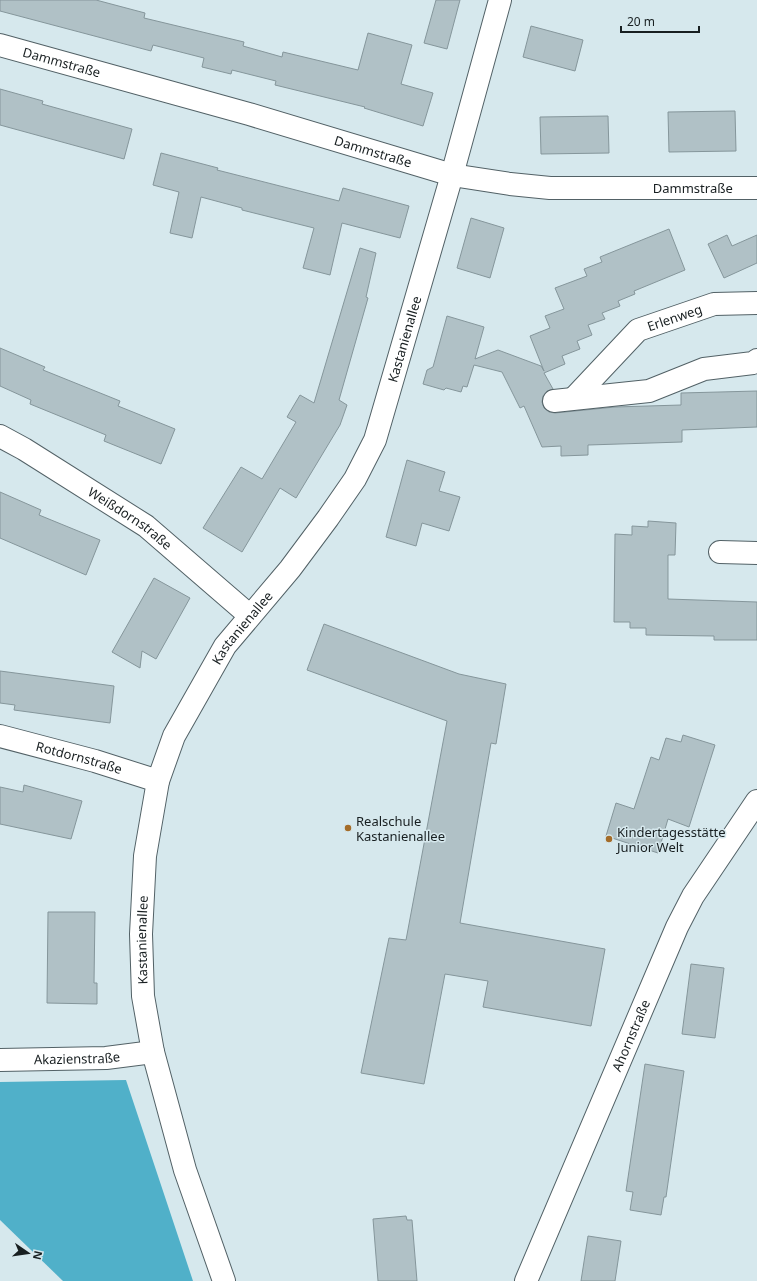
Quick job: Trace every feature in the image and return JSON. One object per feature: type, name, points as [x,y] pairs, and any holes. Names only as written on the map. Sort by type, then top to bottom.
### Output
[{"type":"street","name":"Kastanienallee","points":[[224,1281],[186,1170],[153,1052],[143,996],[142,934],[145,856],[158,781],[174,736],[225,646],[290,568],[328,518],[355,479],[374,440],[452,175],[500,0]]},
{"type":"street","name":"Dammstraße","points":[[0,45],[249,114],[452,175],[516,185],[550,188],[757,188]]},
{"type":"street","name":"Erlenweg","points":[[757,303],[714,304],[638,330],[564,399],[649,391],[704,369],[757,360]]},
{"type":"street","name":"Weißdornstraße","points":[[0,436],[146,526],[250,615]]},
{"type":"street","points":[[720,552],[757,553]]},
{"type":"street","name":"Rotdornstraße","points":[[0,736],[95,761],[158,781]]},
{"type":"street","name":"Ahornstraße","points":[[526,1281],[677,926],[693,896],[757,801]]},
{"type":"street","name":"Akazienstraße","points":[[0,1060],[106,1058],[153,1052]]},
{"type":"shaded area","points":[[126,1080],[193,1281],[63,1281],[0,1220],[0,1082]]},
{"type":"building","points":[[0,0],[96,0],[145,13],[144,18],[244,42],[243,46],[282,57],[283,52],[358,70],[368,33],[412,45],[401,84],[433,93],[423,126],[364,108],[365,107],[275,85],[276,81],[232,70],[231,74],[202,67],[204,58],[153,45],[151,51],[0,11]]},
{"type":"building","points":[[436,0],[460,0],[447,49],[424,43]]},
{"type":"building","points":[[531,26],[583,40],[575,71],[523,57]]},
{"type":"building","points":[[0,89],[43,101],[42,104],[132,129],[124,159],[0,125]]},
{"type":"building","points":[[735,111],[736,151],[669,152],[668,112]]},
{"type":"building","points":[[608,116],[609,153],[541,154],[540,117]]},
{"type":"building","points":[[161,153],[218,168],[217,170],[339,201],[343,188],[409,206],[400,238],[342,223],[330,275],[303,268],[314,228],[242,210],[242,208],[201,197],[192,238],[170,233],[179,192],[153,185]]},
{"type":"building","points":[[471,218],[504,228],[490,278],[457,268]]},
{"type":"building","points":[[669,229],[685,270],[634,291],[635,294],[618,301],[620,306],[602,313],[605,319],[588,325],[592,335],[577,341],[580,349],[562,356],[565,364],[544,373],[553,389],[547,391],[543,396],[542,402],[544,408],[549,412],[555,413],[615,407],[681,405],[681,393],[757,391],[757,427],[682,430],[682,442],[588,445],[588,455],[561,456],[561,446],[542,447],[524,406],[520,408],[502,372],[474,365],[467,387],[463,386],[461,392],[446,388],[444,390],[423,384],[427,370],[433,367],[447,316],[484,327],[475,359],[498,350],[541,366],[544,371],[530,336],[550,328],[545,316],[564,309],[555,288],[587,276],[584,269],[602,262],[600,257]]},
{"type":"building","points":[[727,235],[732,246],[757,235],[757,263],[724,278],[708,244]]},
{"type":"building","points":[[360,248],[376,253],[366,297],[368,298],[339,400],[347,405],[340,425],[296,498],[280,488],[242,552],[203,528],[241,467],[262,479],[296,422],[287,417],[300,395],[314,403]]},
{"type":"building","points":[[0,348],[45,367],[43,370],[120,401],[118,406],[175,429],[161,464],[104,441],[106,435],[30,404],[31,400],[0,386]]},
{"type":"building","points":[[407,460],[445,472],[439,491],[460,497],[449,531],[422,523],[416,546],[386,537]]},
{"type":"building","points":[[0,492],[41,510],[39,515],[100,540],[86,575],[0,538]]},
{"type":"building","points":[[648,521],[676,523],[675,555],[668,555],[668,599],[757,602],[757,640],[714,640],[714,636],[646,635],[646,628],[630,628],[630,622],[614,622],[615,534],[632,535],[632,526],[648,527]]},
{"type":"building","points":[[154,578],[190,598],[156,659],[142,651],[140,668],[112,652]]},
{"type":"building","points":[[324,624],[459,674],[506,684],[496,744],[491,743],[460,923],[605,949],[591,1026],[483,1007],[488,981],[445,974],[424,1084],[361,1073],[389,938],[406,940],[447,721],[307,670]]},
{"type":"building","points":[[0,671],[114,686],[110,723],[14,710],[15,705],[0,703]]},
{"type":"building","points":[[683,735],[715,745],[689,827],[668,819],[658,853],[606,836],[616,803],[634,809],[651,757],[659,760],[666,738],[681,742]]},
{"type":"building","points":[[24,785],[82,801],[71,839],[0,824],[0,787],[23,792]]},
{"type":"building","points":[[48,912],[95,912],[94,983],[97,983],[97,1004],[47,1003]]},
{"type":"building","points":[[691,964],[724,968],[715,1038],[682,1034]]},
{"type":"building","points":[[645,1064],[684,1071],[666,1197],[664,1197],[661,1215],[630,1210],[633,1192],[626,1191]]},
{"type":"building","points":[[406,1216],[407,1220],[412,1220],[417,1281],[378,1281],[373,1219]]},
{"type":"building","points":[[588,1236],[621,1241],[615,1281],[581,1281]]},
{"type":"place","name":"Realschule Kastanienallee","points":[[348,828]]},
{"type":"place","name":"Kindertagesstätte Junior Welt","points":[[609,839]]}]
